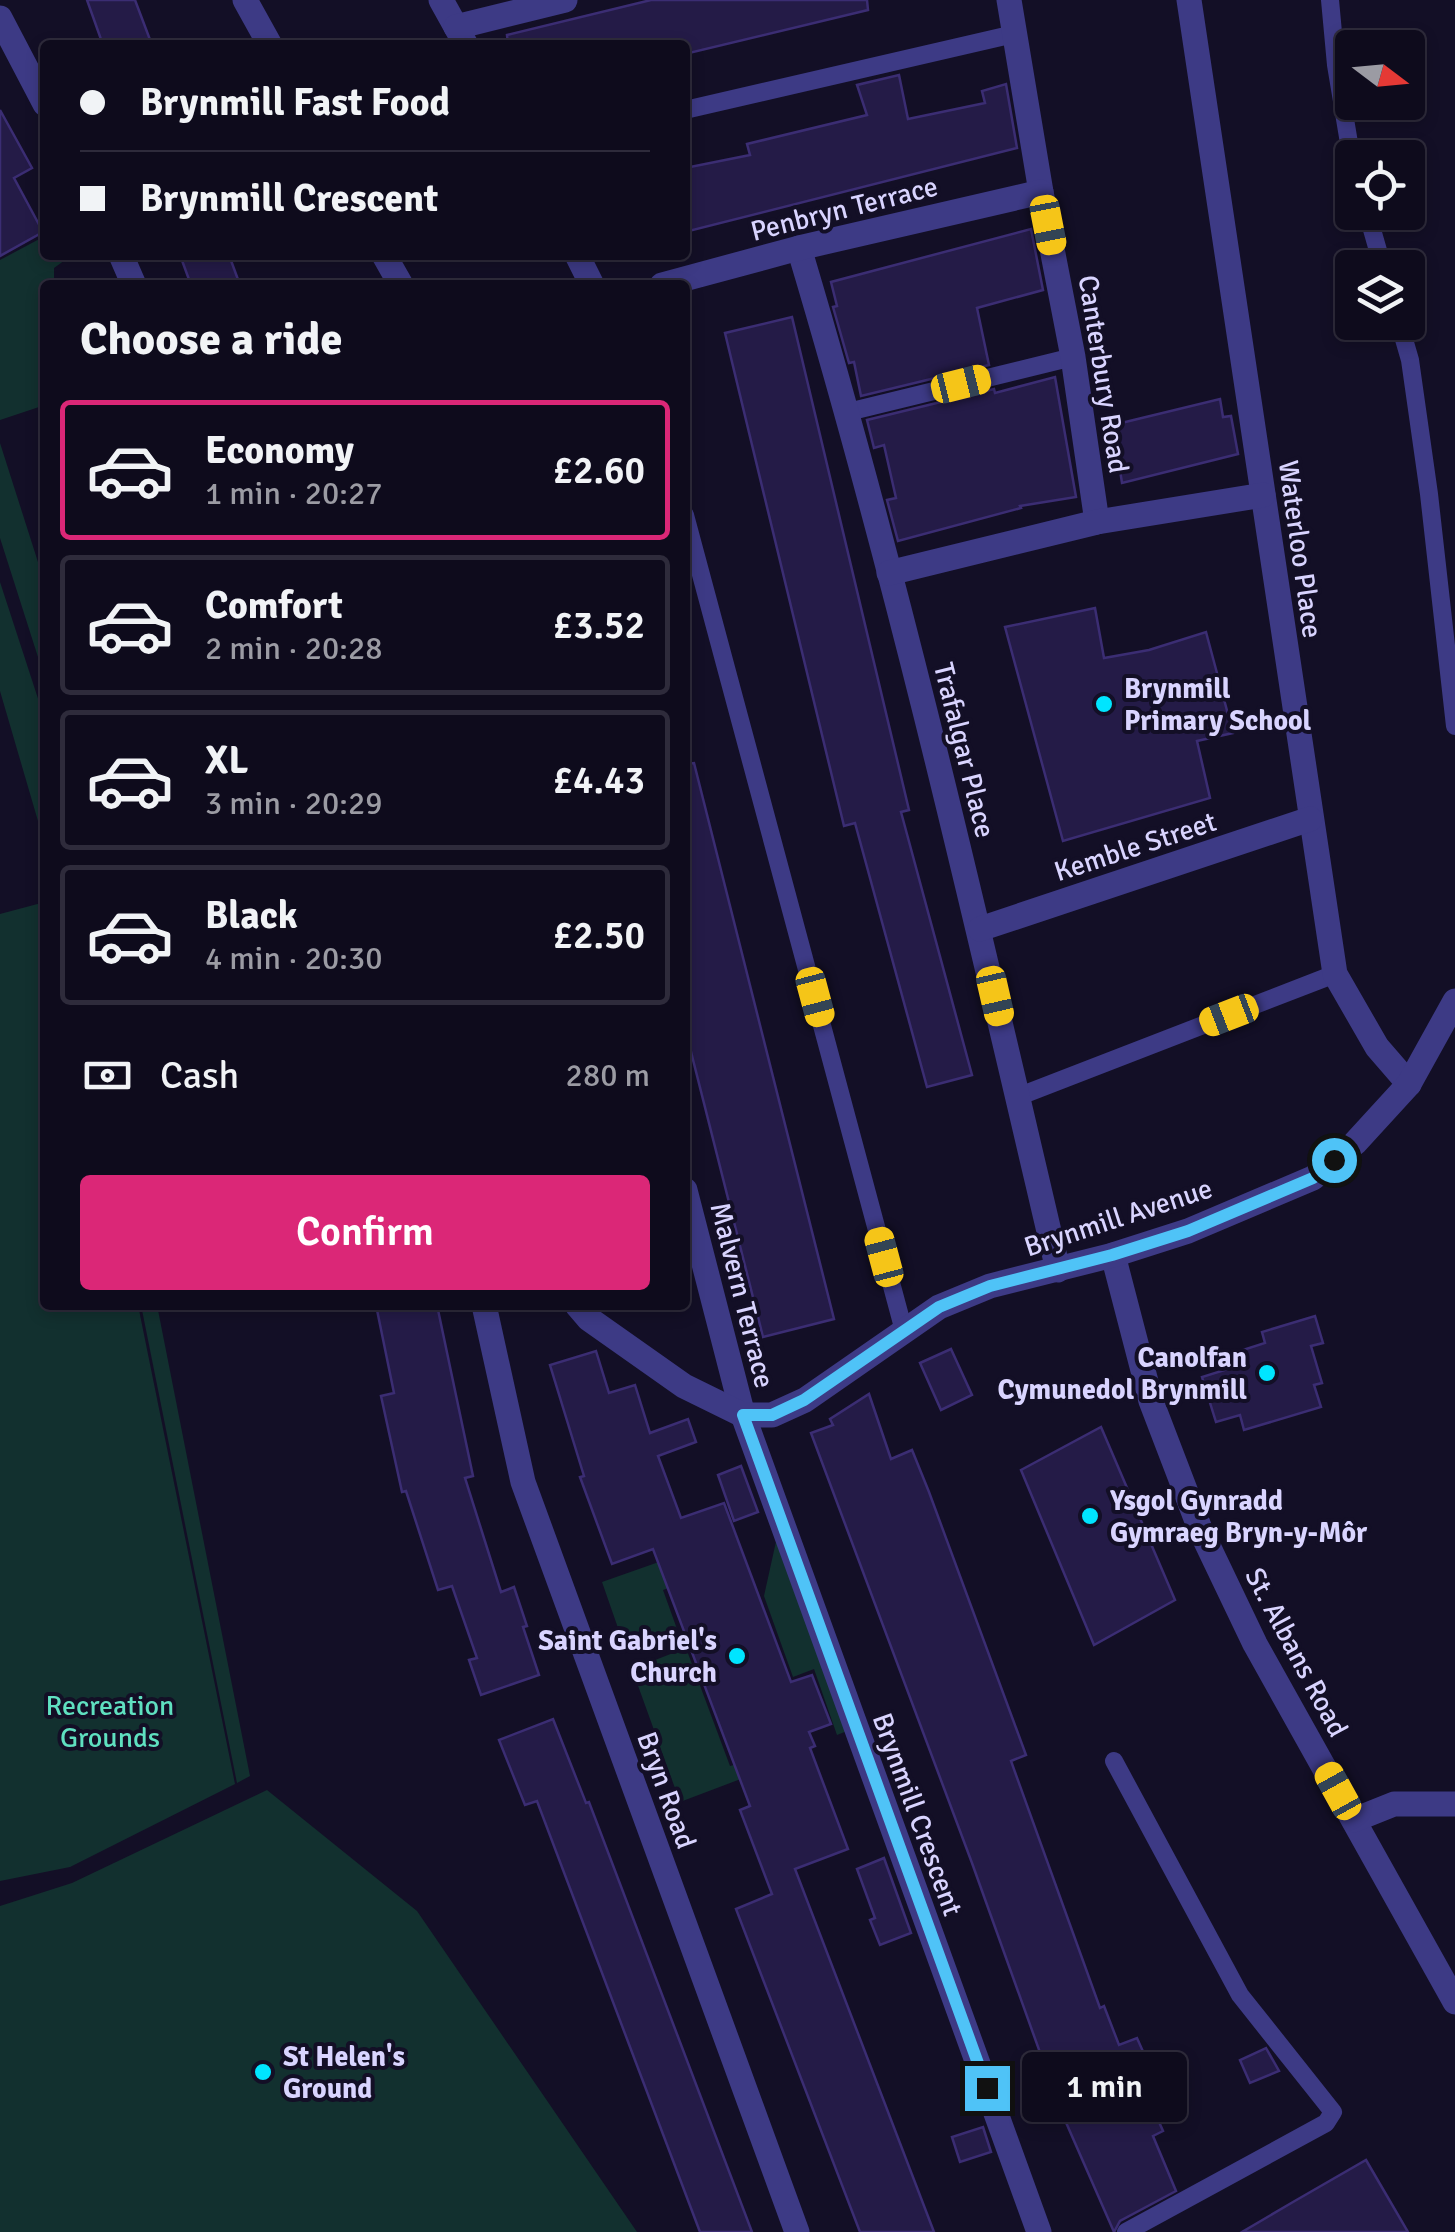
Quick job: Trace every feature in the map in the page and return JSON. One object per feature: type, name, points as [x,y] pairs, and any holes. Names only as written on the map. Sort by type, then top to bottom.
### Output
[{"type":"street","points":[[10,0],[0,18],[40,94]]},
{"type":"street","points":[[245,0],[267,40]]},
{"type":"street","points":[[441,0],[461,36],[565,0]]},
{"type":"street","name":"Canterbury Road","points":[[1009,0],[1041,192],[1074,356],[1097,522]]},
{"type":"street","name":"Waterloo Place","points":[[1189,0],[1335,974],[1376,1048],[1408,1084]]},
{"type":"street","name":"Penbryn Terrace","points":[[681,280],[1041,192]]},
{"type":"street","name":"Trafalgar Place","points":[[800,248],[848,412],[980,929],[1058,1270]]},
{"type":"street","points":[[889,573],[1097,522],[1263,495]]},
{"type":"street","name":"Kemble Street","points":[[980,929],[1310,820]]},
{"type":"street","name":"Brynmill Avenue","points":[[743,1415],[772,1415],[804,1400],[939,1307],[990,1286],[1188,1231],[1313,1178],[1355,1143],[1408,1084],[1454,1005]]},
{"type":"street","name":"Malvern Terrace","points":[[690,1209],[743,1415]]},
{"type":"street","name":"St. Albans Road","points":[[1112,1255],[1151,1401],[1200,1529],[1255,1644],[1455,2002]]},
{"type":"street","name":"Bryn Road","points":[[485,1310],[523,1482],[797,2232]]},
{"type":"street","points":[[581,1310],[588,1319],[684,1386],[743,1415]]},
{"type":"street","name":"Brynmill Crescent","points":[[743,1415],[1039,2232]]},
{"type":"street","points":[[1354,1820],[1394,1804],[1455,1804]]},
{"type":"lane","points":[[1330,0],[1349,140]]},
{"type":"lane","points":[[690,109],[1014,34]]},
{"type":"lane","points":[[1404,340],[1429,494],[1455,726]]},
{"type":"lane","points":[[848,412],[1074,356]]},
{"type":"lane","points":[[690,534],[904,1331]]},
{"type":"lane","points":[[1018,1097],[1335,974]]},
{"type":"lane","points":[[1114,1761],[1240,1996],[1333,2112],[1326,2123],[1126,2232]]},
{"type":"green space","points":[[40,239],[40,260],[65,260],[54,268],[54,280],[40,280],[40,407],[0,420],[0,260]]},
{"type":"green space","points":[[0,443],[40,568],[40,663],[0,538]]},
{"type":"green space","points":[[0,582],[40,705],[40,828],[0,691]]},
{"type":"green space","name":"Recreation Grounds","points":[[40,903],[40,1310],[139,1310],[235,1784],[70,1867],[0,1881],[0,914]]},
{"type":"green space","points":[[142,1310],[158,1310],[250,1776],[237,1783]]},
{"type":"green space","points":[[777,1537],[852,1729],[837,1735],[814,1669],[793,1677],[764,1596]]},
{"type":"green space","points":[[673,1557],[682,1583],[663,1590],[677,1629],[625,1648],[602,1582]]},
{"type":"green space","points":[[686,1648],[730,1766],[741,1763],[746,1777],[680,1802],[632,1669]]},
{"type":"green space","name":"St Helen's Ground","points":[[267,1790],[417,1911],[637,2232],[0,2232],[0,1906],[72,1883]]},
{"type":"building","points":[[87,0],[135,0],[150,40],[101,40]]},
{"type":"building","points":[[651,0],[867,0],[868,10],[690,53],[690,40],[508,40],[507,35]]},
{"type":"building","points":[[899,75],[908,119],[985,103],[982,91],[1006,84],[1017,148],[690,231],[690,167],[750,155],[747,144],[867,115],[857,85]]},
{"type":"building","points":[[0,110],[32,168],[14,178],[40,226],[40,234],[0,256]]},
{"type":"building","points":[[1031,229],[1043,290],[977,308],[989,365],[861,396],[854,362],[849,363],[833,307],[837,306],[831,282]]},
{"type":"building","points":[[182,260],[231,260],[238,280],[189,280]]},
{"type":"building","points":[[792,317],[909,810],[901,812],[972,1075],[927,1087],[855,823],[844,826],[725,333]]},
{"type":"building","points":[[1055,377],[1076,497],[1020,506],[898,541],[887,500],[896,498],[884,445],[874,448],[867,420]]},
{"type":"building","points":[[1220,399],[1223,417],[1231,416],[1238,454],[1122,483],[1113,425]]},
{"type":"building","points":[[1095,608],[1104,658],[1149,650],[1206,632],[1233,733],[1197,741],[1210,798],[1063,841],[1005,627]]},
{"type":"building","points":[[690,763],[694,763],[834,1319],[763,1337],[690,1048]]},
{"type":"building","points":[[377,1310],[438,1310],[473,1476],[465,1478],[501,1592],[514,1587],[539,1675],[481,1695],[469,1660],[477,1658],[452,1586],[438,1590],[406,1491],[402,1492],[381,1396],[394,1393]]},
{"type":"building","name":"Canolfan Cymunedol Brynmill","points":[[1315,1316],[1323,1343],[1311,1346],[1322,1383],[1314,1385],[1321,1407],[1244,1430],[1240,1415],[1216,1422],[1202,1377],[1228,1369],[1224,1356],[1265,1343],[1262,1332]]},
{"type":"building","points":[[951,1349],[972,1395],[941,1410],[920,1363]]},
{"type":"building","points":[[596,1351],[609,1393],[635,1385],[650,1433],[688,1419],[696,1442],[658,1456],[681,1518],[724,1503],[791,1682],[812,1675],[831,1724],[809,1732],[815,1746],[810,1748],[848,1849],[795,1869],[934,2232],[860,2232],[736,1909],[772,1894],[740,1810],[750,1806],[653,1549],[612,1564],[580,1477],[584,1476],[550,1365]]},
{"type":"building","points":[[869,1394],[891,1459],[912,1450],[929,1492],[1026,1755],[1011,1761],[1100,2008],[1104,2006],[1119,2045],[1137,2038],[1149,2065],[1136,2070],[1163,2131],[1153,2136],[1176,2191],[1120,2221],[1114,2232],[1061,2111],[811,1433],[833,1425],[830,1419]]},
{"type":"building","points":[[1101,1427],[1175,1600],[1094,1645],[1021,1470]]},
{"type":"building","points":[[741,1466],[758,1512],[734,1521],[718,1475]]},
{"type":"building","points":[[553,1719],[586,1803],[589,1802],[752,2232],[700,2232],[537,1801],[525,1805],[499,1740]]},
{"type":"building","points":[[884,1858],[911,1933],[880,1945],[870,1920],[875,1918],[857,1869]]},
{"type":"building","points":[[1266,2048],[1279,2071],[1250,2083],[1240,2060]]},
{"type":"building","points":[[983,2127],[991,2152],[960,2162],[952,2137]]},
{"type":"building","points":[[1366,2160],[1408,2232],[1242,2232],[1293,2202]]},
{"type":"place","name":"Brynmill Primary School","points":[[1104,704]]},
{"type":"place","name":"Canolfan Cymunedol Brynmill","points":[[1267,1373]]},
{"type":"place","name":"Ysgol Gynradd Gymraeg Bryn-y-Môr","points":[[1090,1516]]},
{"type":"place","name":"Saint Gabriel's Church","points":[[737,1656]]},
{"type":"place","name":"St Helen's Ground","points":[[263,2072]]},
{"type":"route","points":[[987,2088],[743,1415],[772,1415],[804,1400],[939,1307],[990,1286],[1188,1231],[1313,1178],[1334,1160]]}]
